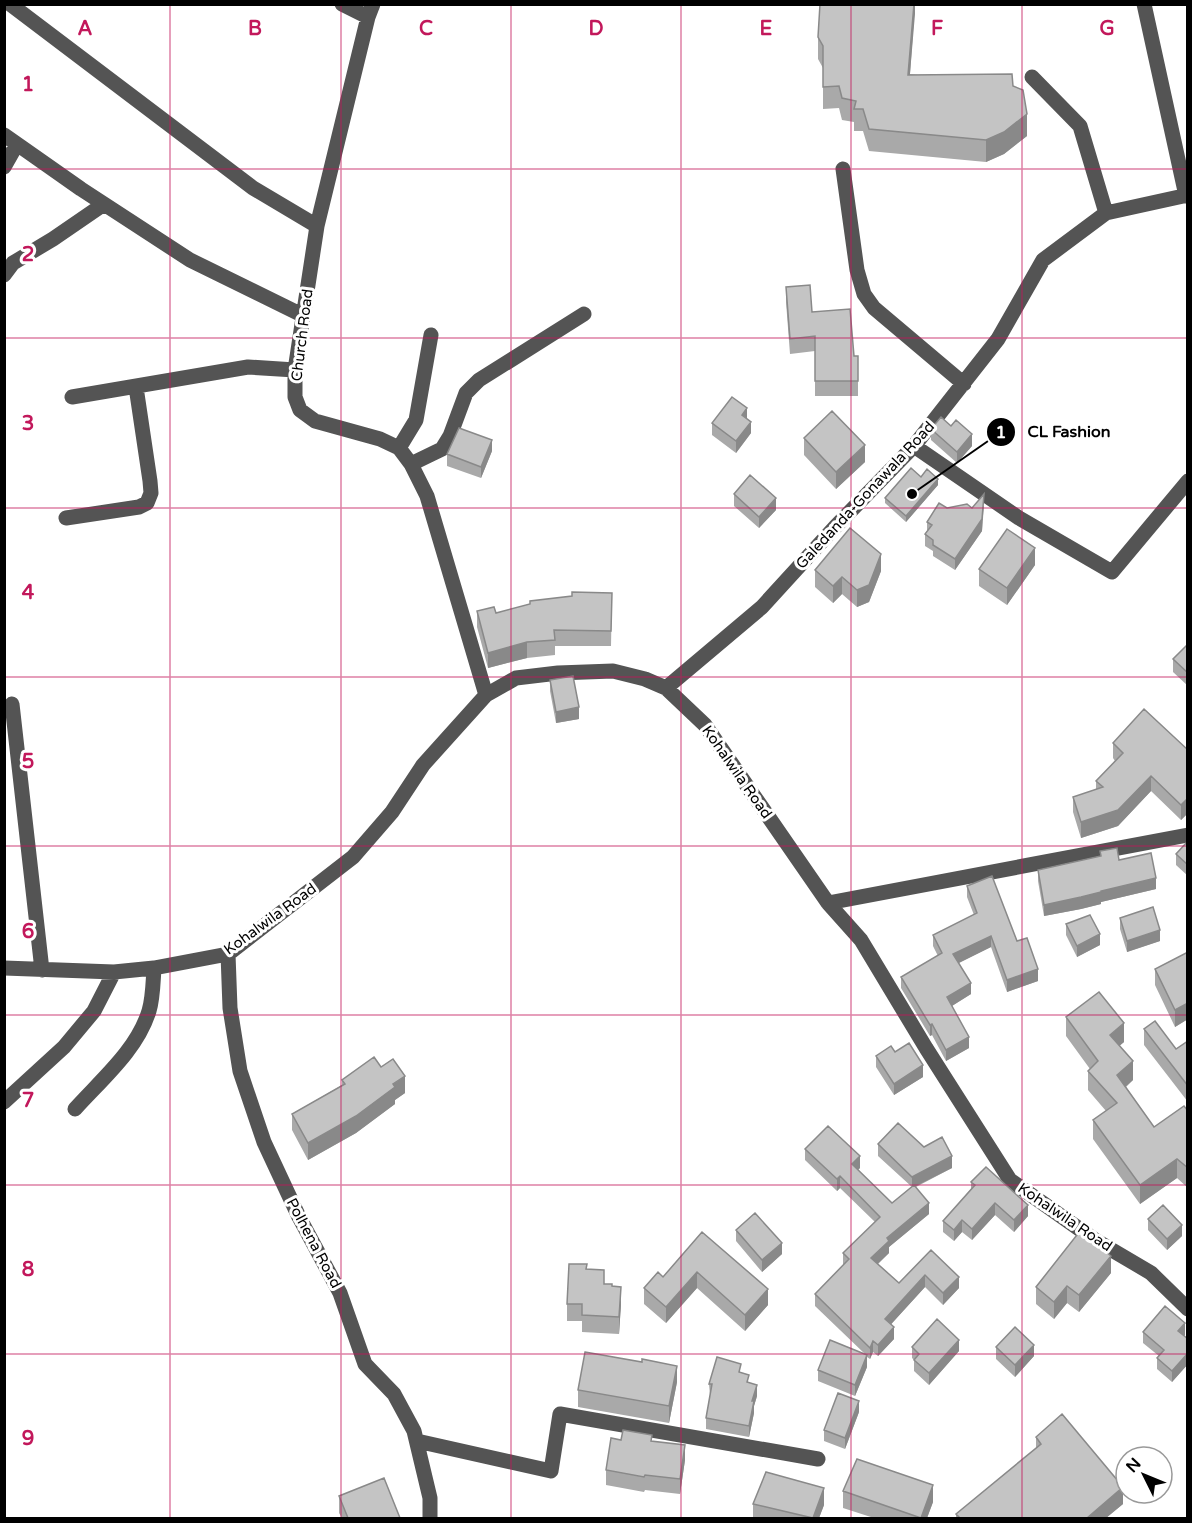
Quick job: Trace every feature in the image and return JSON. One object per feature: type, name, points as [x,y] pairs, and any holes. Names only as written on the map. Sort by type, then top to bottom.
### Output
[{"type":"street","points":[[10,4],[253,188],[317,226]]},
{"type":"street","points":[[342,4],[370,11]]},
{"type":"street","points":[[1144,4],[1187,195]]},
{"type":"street","name":"Church Road","points":[[370,11],[317,226],[302,315],[295,370],[295,397],[300,410],[315,421],[380,439],[399,447]]},
{"type":"street","points":[[1032,77],[1080,126],[1106,213]]},
{"type":"street","points":[[4,167],[11,139],[190,260],[302,315]]},
{"type":"street","points":[[843,169],[858,270],[864,294],[874,308],[964,384]]},
{"type":"street","name":"Galedanda-Gonawala Road","points":[[666,688],[762,607],[835,527],[914,446],[998,339],[1043,260],[1106,213],[1187,195]]},
{"type":"street","points":[[4,275],[13,263],[104,204]]},
{"type":"street","points":[[411,464],[442,449],[450,436],[466,393],[479,380],[584,314]]},
{"type":"street","points":[[431,335],[416,420],[399,447],[411,464],[427,496],[486,695]]},
{"type":"street","points":[[72,397],[248,367],[295,370]]},
{"type":"street","points":[[66,518],[139,507],[147,503],[151,493],[150,482],[136,387]]},
{"type":"street","points":[[914,446],[1019,518],[1112,572],[1188,481]]},
{"type":"street","name":"Kohalwila Road","points":[[4,968],[114,972],[154,968],[228,954],[354,857],[392,812],[423,765],[486,695],[516,678],[558,673],[613,671],[645,679],[666,688],[705,725],[828,903],[861,940],[1010,1180],[1095,1240],[1151,1272],[1188,1309]]},
{"type":"street","points":[[12,704],[42,970]]},
{"type":"street","points":[[828,903],[1188,834]]},
{"type":"street","name":"Polhena Road","points":[[228,954],[230,1008],[240,1071],[264,1142],[299,1216],[340,1293],[365,1364],[394,1394],[414,1431],[430,1498],[430,1518]]},
{"type":"street","points":[[75,1109],[130,1047],[141,1029],[149,1010],[154,968]]},
{"type":"street","points":[[4,1102],[64,1047],[94,1011],[114,972]]},
{"type":"street","points":[[417,1441],[551,1471],[560,1414],[818,1459]]},
{"type":"building","points":[[820,4],[914,4],[908,75],[1012,74],[1013,86],[1023,90],[1027,114],[1004,132],[986,140],[869,129],[863,109],[854,109],[856,101],[842,98],[839,86],[823,87],[823,46],[818,37]]},
{"type":"building","points":[[810,285],[812,312],[850,309],[854,356],[858,356],[858,381],[815,381],[815,336],[790,339],[786,287]]},
{"type":"building","points":[[732,397],[747,408],[742,415],[751,422],[736,441],[712,423]]},
{"type":"building","points":[[832,411],[865,445],[836,472],[804,438]]},
{"type":"building","points":[[941,417],[951,426],[956,420],[972,434],[957,452],[931,429]]},
{"type":"building","points":[[459,428],[492,440],[481,467],[447,454]]},
{"type":"building","points":[[911,468],[921,477],[927,469],[938,479],[906,516],[885,498]]},
{"type":"building","points":[[750,475],[776,498],[759,517],[734,494]]},
{"type":"building","points":[[984,494],[982,519],[955,559],[933,545],[933,540],[925,534],[932,525],[927,522],[939,503],[947,508],[967,504],[972,508]]},
{"type":"building","points":[[850,528],[881,554],[869,585],[857,590],[842,577],[833,586],[815,570]]},
{"type":"building","points":[[1007,529],[1035,548],[1007,588],[979,569]]},
{"type":"building","points":[[572,592],[612,593],[611,631],[554,630],[555,640],[527,642],[488,653],[477,611],[494,607],[496,613],[530,604],[530,601],[572,596]]},
{"type":"building","points":[[1188,644],[1188,673],[1173,659]]},
{"type":"building","points":[[573,676],[579,707],[556,712],[550,680]]},
{"type":"building","points":[[1144,709],[1188,750],[1188,798],[1181,805],[1151,776],[1118,810],[1081,822],[1073,797],[1103,787],[1096,781],[1123,753],[1113,743]]},
{"type":"building","points":[[1188,841],[1188,865],[1176,854]]},
{"type":"building","points":[[1117,848],[1119,860],[1151,853],[1156,878],[1044,905],[1038,870],[1101,856],[1100,851]]},
{"type":"building","points":[[992,876],[1017,941],[1027,938],[1038,969],[1007,980],[991,936],[953,954],[971,983],[947,997],[969,1037],[946,1050],[901,977],[942,953],[933,935],[977,913],[967,886]]},
{"type":"building","points":[[1153,907],[1160,930],[1127,941],[1120,918]]},
{"type":"building","points":[[1090,915],[1100,934],[1077,946],[1066,924]]},
{"type":"building","points":[[1188,952],[1188,1003],[1175,1010],[1155,969]]},
{"type":"building","points":[[1099,992],[1124,1023],[1110,1035],[1133,1061],[1117,1075],[1154,1127],[1184,1106],[1188,1111],[1188,1168],[1177,1159],[1140,1185],[1093,1120],[1117,1103],[1088,1071],[1098,1061],[1066,1017]]},
{"type":"building","points":[[1155,1021],[1176,1049],[1188,1041],[1188,1086],[1144,1029]]},
{"type":"building","points":[[909,1043],[923,1065],[894,1084],[876,1056],[891,1046],[895,1052]]},
{"type":"building","points":[[374,1057],[381,1067],[393,1059],[405,1076],[393,1084],[395,1087],[356,1116],[308,1143],[292,1114],[345,1084],[342,1080]]},
{"type":"building","points":[[898,1123],[924,1147],[942,1137],[952,1156],[912,1177],[878,1144]]},
{"type":"building","points":[[828,1126],[860,1156],[852,1164],[892,1203],[914,1185],[929,1203],[887,1238],[889,1241],[871,1258],[899,1283],[931,1250],[959,1277],[943,1293],[925,1275],[885,1319],[894,1327],[878,1345],[873,1341],[870,1348],[815,1294],[849,1259],[843,1253],[880,1217],[840,1176],[837,1179],[805,1149]]},
{"type":"building","points":[[986,1167],[1028,1205],[1014,1220],[995,1203],[972,1229],[962,1220],[954,1230],[943,1221],[975,1185],[971,1182]]},
{"type":"building","points":[[1163,1205],[1182,1225],[1167,1239],[1148,1219]]},
{"type":"building","points":[[755,1213],[782,1243],[762,1260],[736,1230]]},
{"type":"building","points":[[1080,1231],[1111,1256],[1079,1295],[1067,1286],[1054,1302],[1036,1287]]},
{"type":"building","points":[[702,1232],[768,1289],[745,1315],[697,1272],[666,1307],[644,1288],[658,1272],[663,1277]]},
{"type":"building","points":[[569,1264],[587,1264],[586,1269],[604,1270],[604,1284],[621,1287],[619,1317],[582,1315],[582,1304],[567,1304]]},
{"type":"building","points":[[1165,1306],[1185,1323],[1178,1331],[1188,1339],[1188,1353],[1172,1371],[1157,1358],[1164,1350],[1143,1332]]},
{"type":"building","points":[[937,1319],[959,1340],[929,1373],[914,1360],[919,1354],[912,1347]]},
{"type":"building","points":[[1015,1327],[1034,1345],[1015,1365],[996,1347]]},
{"type":"building","points":[[830,1340],[867,1355],[855,1385],[818,1370]]},
{"type":"building","points":[[585,1352],[677,1366],[669,1406],[578,1390]]},
{"type":"building","points":[[717,1357],[741,1364],[739,1372],[749,1375],[747,1382],[757,1385],[752,1401],[754,1401],[749,1426],[706,1418],[712,1384],[709,1384]]},
{"type":"building","points":[[838,1393],[859,1401],[845,1438],[824,1430]]},
{"type":"building","points":[[1062,1414],[1114,1476],[1114,1495],[1087,1518],[960,1518],[956,1514],[1041,1444],[1036,1437]]},
{"type":"building","points":[[623,1430],[652,1435],[651,1441],[685,1445],[680,1479],[645,1475],[644,1477],[606,1470],[611,1438],[621,1440]]},
{"type":"building","points":[[857,1459],[933,1485],[921,1518],[843,1491]]},
{"type":"building","points":[[766,1472],[824,1488],[813,1518],[753,1504]]},
{"type":"building","points":[[384,1478],[400,1518],[348,1518],[339,1496]]},
{"type":"place","name":"CL Fashion","points":[[912,494]]}]
